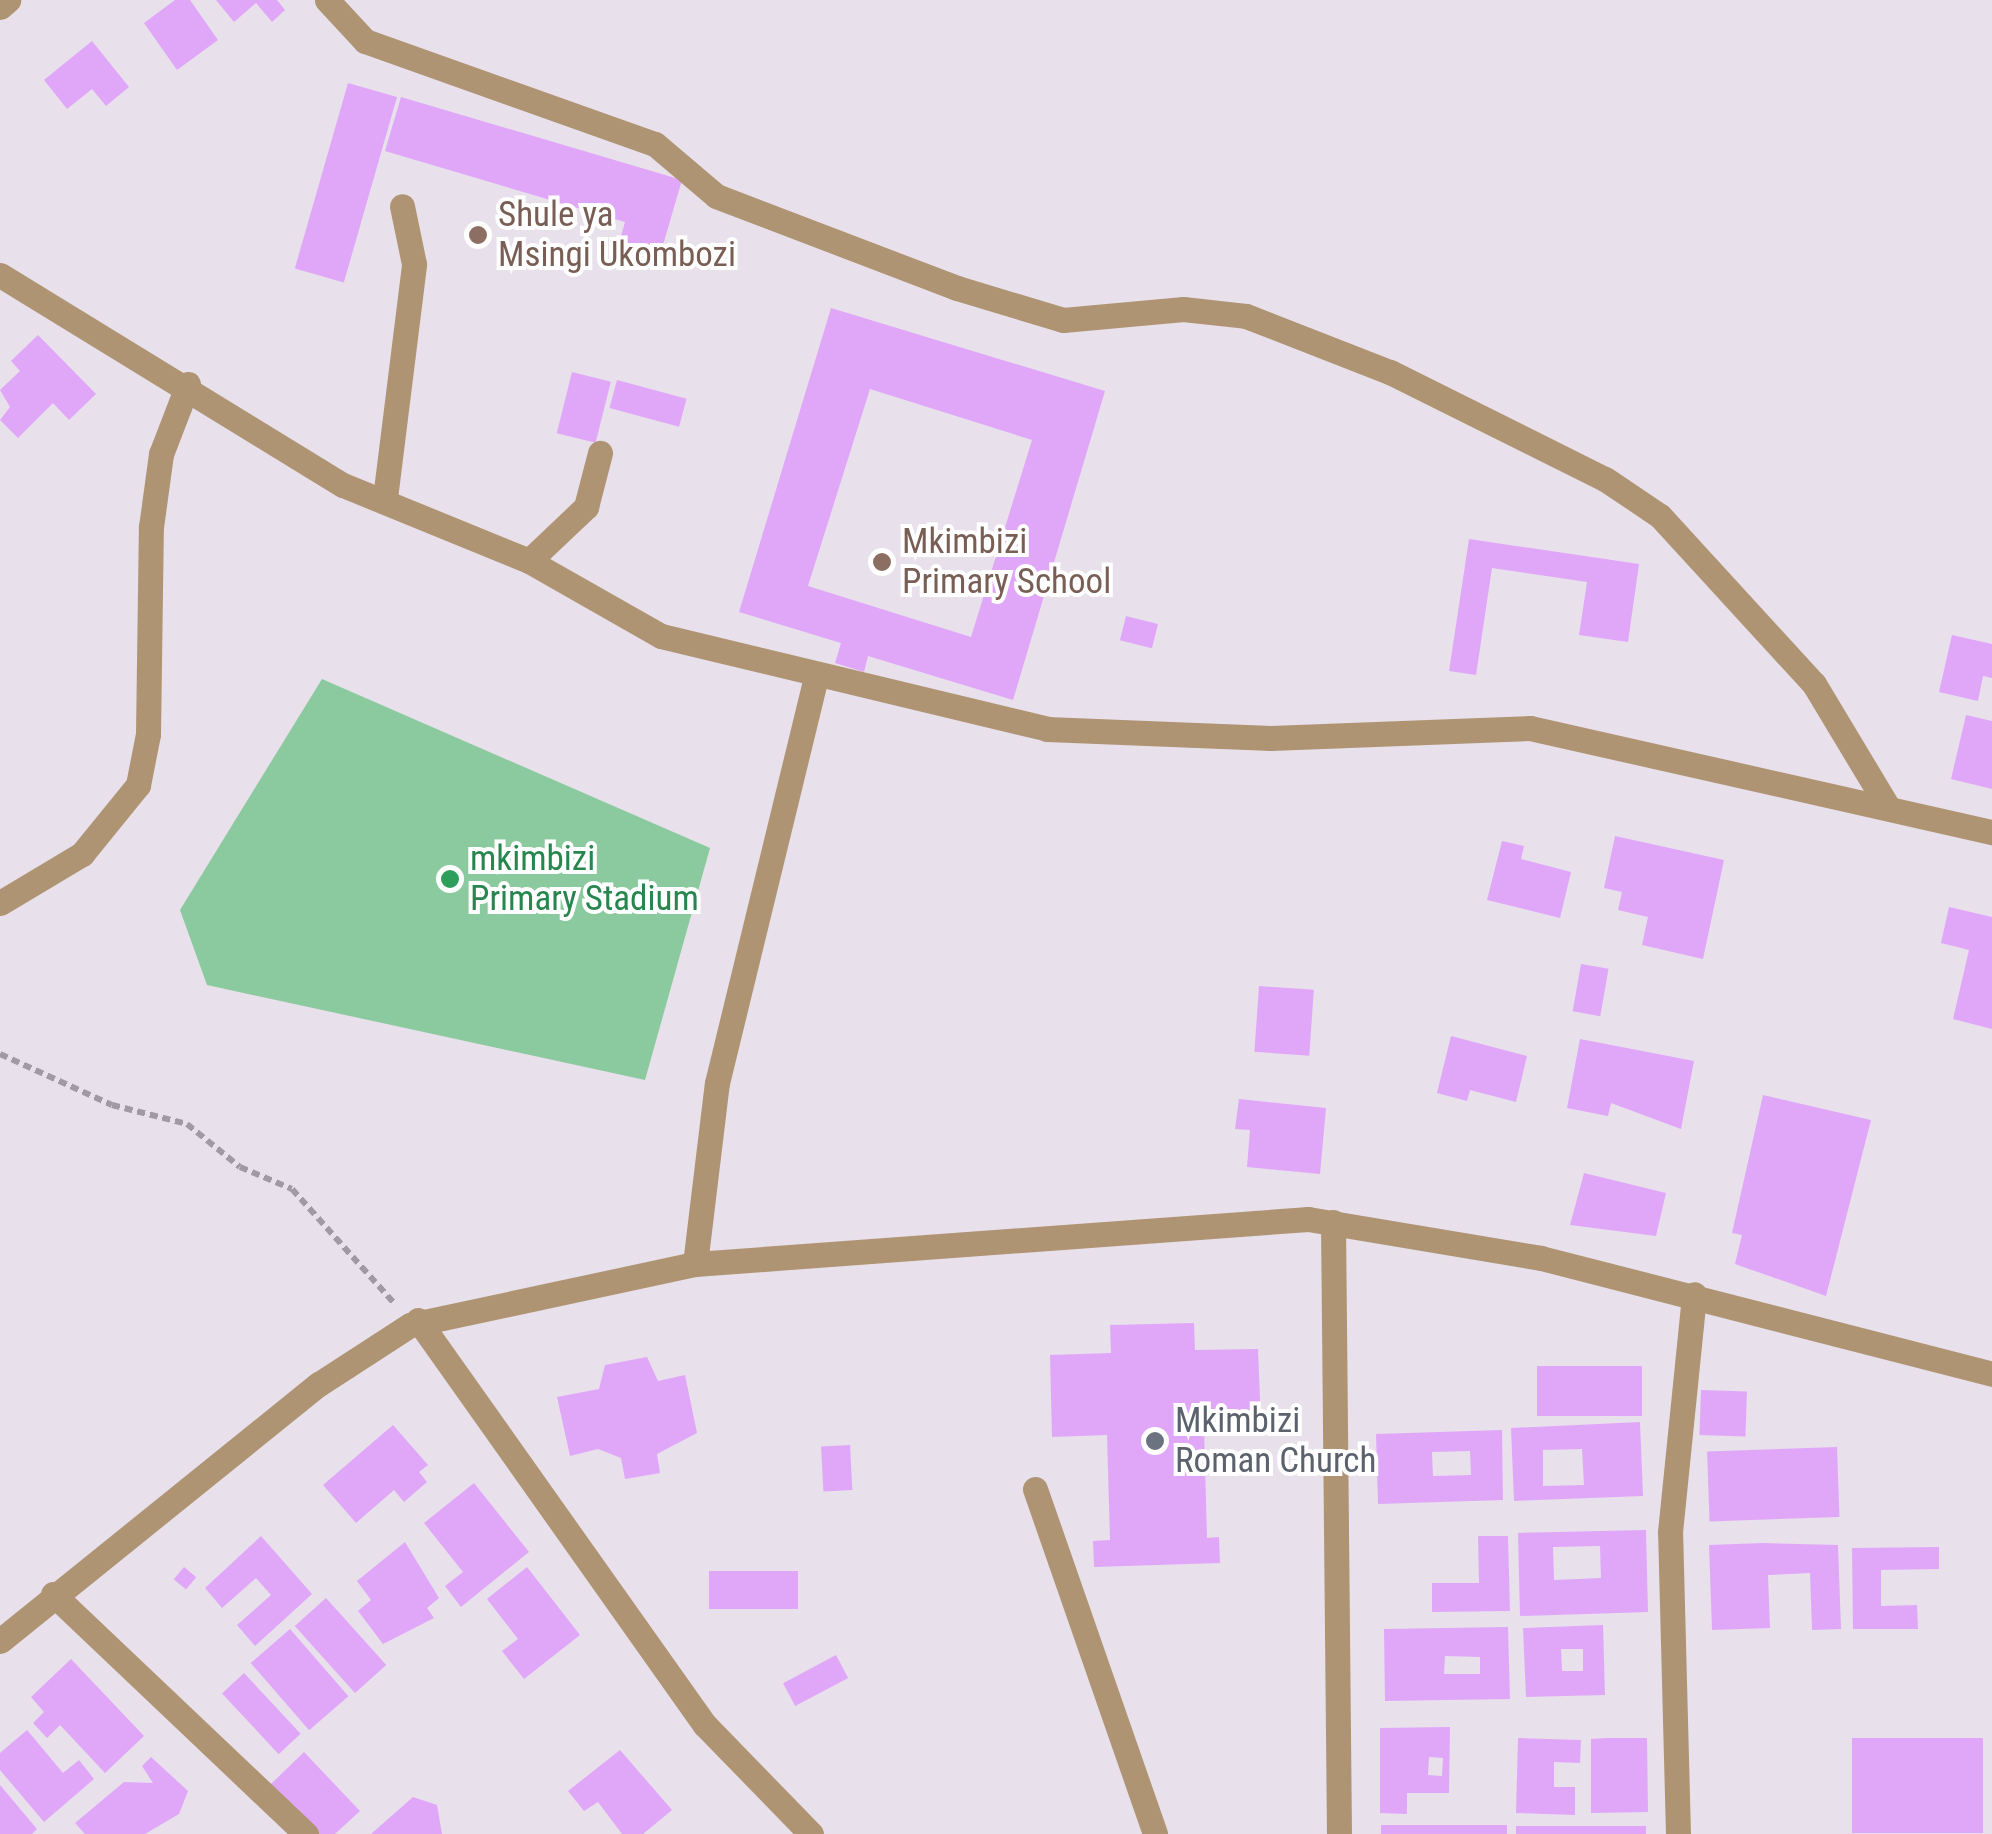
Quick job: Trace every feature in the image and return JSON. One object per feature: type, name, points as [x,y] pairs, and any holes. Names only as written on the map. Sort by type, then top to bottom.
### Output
[{"type":"street","points":[[0,7],[8,0]]},
{"type":"street","points":[[327,0],[365,41],[655,144],[716,196],[956,288],[1063,320],[1183,310],[1258,320],[1390,372],[1605,479],[1660,516],[1814,684],[1888,807]]},
{"type":"street","points":[[386,498],[414,264],[402,206]]},
{"type":"street","points":[[0,275],[188,384],[343,484],[386,498],[530,561],[660,636],[988,719],[1115,736],[1530,728],[1992,832]]},
{"type":"street","points":[[0,903],[82,854],[138,785],[151,676],[151,526],[161,454],[188,384]]},
{"type":"street","points":[[530,561],[586,507],[600,453]]},
{"type":"street","points":[[695,1264],[717,1083],[816,678]]},
{"type":"street","points":[[0,1642],[52,1594],[319,1384],[414,1322],[695,1264],[1192,1222],[1334,1222],[1694,1294],[1992,1374]]},
{"type":"street","points":[[1334,1222],[1339,1834]]},
{"type":"street","points":[[1678,1834],[1670,1532],[1694,1294]]},
{"type":"street","points":[[414,1322],[705,1725],[812,1834]]},
{"type":"street","points":[[1035,1489],[1155,1834]]},
{"type":"street","points":[[52,1594],[306,1834]]},
{"type":"path","points":[[0,1054],[112,1105],[187,1124],[240,1167],[292,1189],[414,1322]]},
{"type":"green space","name":"mkimbizi Primary Stadium","points":[[322,679],[710,848],[645,1080],[207,985],[180,910]]},
{"type":"building","points":[[175,0],[190,0],[218,40],[177,70],[144,23]]},
{"type":"building","points":[[216,0],[277,0],[285,10],[272,22],[256,3],[234,22]]},
{"type":"building","points":[[92,41],[129,87],[106,106],[92,89],[67,109],[44,80]]},
{"type":"building","points":[[348,83],[397,97],[344,283],[295,269]]},
{"type":"building","points":[[401,97],[682,180],[656,269],[615,257],[625,222],[385,151]]},
{"type":"building","points":[[831,308],[1105,391],[1013,700],[868,656],[864,672],[835,663],[841,643],[739,612]],"holes":[[[870,389],[1032,440],[971,637],[808,586]]]},
{"type":"building","points":[[38,335],[96,394],[69,420],[53,403],[18,438],[0,420],[10,407],[0,390],[20,371],[11,361]]},
{"type":"building","points":[[572,372],[611,382],[596,443],[557,433]]},
{"type":"building","points":[[617,380],[687,399],[679,427],[609,408]]},
{"type":"building","points":[[1469,539],[1639,564],[1628,642],[1579,635],[1587,582],[1492,568],[1476,675],[1449,671]]},
{"type":"building","points":[[1126,616],[1158,624],[1152,648],[1120,640]]},
{"type":"building","points":[[1952,635],[1992,644],[1992,678],[1983,676],[1978,701],[1939,692]]},
{"type":"building","points":[[1966,715],[1992,721],[1992,789],[1951,779]]},
{"type":"building","points":[[1615,836],[1724,860],[1703,959],[1642,945],[1648,917],[1618,910],[1622,892],[1604,888]]},
{"type":"building","points":[[1502,841],[1524,846],[1521,859],[1571,872],[1560,918],[1487,900]]},
{"type":"building","points":[[1949,907],[1992,917],[1992,1029],[1953,1019],[1969,950],[1941,943]]},
{"type":"building","points":[[1581,964],[1609,969],[1600,1016],[1573,1011]]},
{"type":"building","points":[[1259,986],[1314,990],[1309,1056],[1254,1052]]},
{"type":"building","points":[[1451,1036],[1527,1056],[1516,1102],[1470,1090],[1467,1101],[1437,1093]]},
{"type":"building","points":[[1580,1039],[1694,1061],[1681,1129],[1611,1103],[1608,1116],[1567,1108]]},
{"type":"building","points":[[1763,1095],[1871,1120],[1826,1296],[1735,1264],[1742,1235],[1732,1233]]},
{"type":"building","points":[[1239,1099],[1326,1108],[1320,1174],[1247,1167],[1250,1130],[1235,1129]]},
{"type":"building","points":[[1584,1173],[1666,1193],[1656,1236],[1570,1225]]},
{"type":"building","points":[[1194,1323],[1195,1350],[1258,1349],[1261,1425],[1204,1426],[1207,1538],[1219,1537],[1220,1563],[1094,1567],[1093,1541],[1110,1540],[1107,1435],[1052,1437],[1050,1355],[1111,1353],[1110,1325]]},
{"type":"building","points":[[647,1357],[658,1381],[685,1375],[697,1433],[657,1454],[660,1473],[625,1479],[621,1458],[598,1449],[570,1456],[557,1397],[599,1389],[605,1365]]},
{"type":"building","points":[[1537,1366],[1642,1366],[1642,1416],[1537,1416]]},
{"type":"building","points":[[1701,1390],[1747,1392],[1745,1437],[1699,1435]]},
{"type":"building","points":[[1640,1422],[1643,1496],[1514,1501],[1511,1428]],"holes":[[[1582,1449],[1584,1485],[1543,1486],[1543,1450]]]},
{"type":"building","points":[[393,1425],[428,1465],[419,1472],[427,1482],[404,1502],[394,1490],[356,1523],[323,1485]]},
{"type":"building","points":[[1502,1430],[1503,1500],[1378,1504],[1376,1434]],"holes":[[[1470,1451],[1471,1475],[1433,1476],[1432,1452]]]},
{"type":"building","points":[[850,1445],[852,1490],[823,1491],[821,1447]]},
{"type":"building","points":[[1837,1447],[1839,1517],[1710,1521],[1707,1452]]},
{"type":"building","points":[[474,1483],[529,1552],[461,1607],[445,1586],[463,1572],[424,1523]]},
{"type":"building","points":[[1646,1530],[1648,1612],[1520,1616],[1518,1533]],"holes":[[[1600,1546],[1601,1578],[1554,1580],[1553,1547]]]},
{"type":"building","points":[[261,1536],[312,1594],[255,1646],[237,1625],[271,1595],[256,1578],[222,1608],[205,1588]]},
{"type":"building","points":[[1478,1536],[1508,1536],[1510,1611],[1432,1612],[1432,1583],[1479,1583]]},
{"type":"building","points":[[405,1542],[439,1598],[427,1608],[434,1618],[383,1644],[358,1611],[371,1600],[357,1581]]},
{"type":"building","points":[[1709,1545],[1838,1545],[1841,1629],[1812,1630],[1810,1573],[1768,1575],[1770,1628],[1712,1630]]},
{"type":"building","points":[[1939,1547],[1939,1569],[1881,1570],[1881,1606],[1917,1605],[1918,1629],[1853,1629],[1852,1548]]},
{"type":"building","points":[[184,1567],[196,1577],[186,1590],[174,1579]]},
{"type":"building","points":[[527,1567],[580,1635],[524,1679],[502,1651],[518,1639],[487,1599]]},
{"type":"building","points":[[709,1571],[798,1571],[798,1609],[709,1609]]},
{"type":"building","points":[[326,1598],[386,1665],[355,1693],[295,1626]]},
{"type":"building","points":[[1603,1625],[1605,1695],[1526,1697],[1523,1628]],"holes":[[[1561,1649],[1583,1649],[1583,1671],[1562,1671]]]},
{"type":"building","points":[[1508,1627],[1510,1699],[1385,1701],[1384,1629]],"holes":[[[1445,1656],[1480,1657],[1480,1674],[1444,1674]]]},
{"type":"building","points":[[290,1629],[348,1696],[309,1730],[251,1663]]},
{"type":"building","points":[[836,1655],[848,1678],[795,1706],[783,1683]]},
{"type":"building","points":[[71,1659],[144,1736],[105,1773],[60,1725],[47,1738],[33,1723],[44,1712],[31,1697]]},
{"type":"building","points":[[244,1673],[301,1734],[279,1754],[222,1693]]},
{"type":"building","points":[[1450,1727],[1449,1793],[1407,1793],[1407,1814],[1380,1813],[1380,1728]],"holes":[[[1429,1757],[1443,1758],[1442,1776],[1428,1775]]]},
{"type":"building","points":[[27,1730],[63,1773],[79,1760],[94,1779],[44,1822],[0,1770],[0,1753]]},
{"type":"building","points":[[1518,1738],[1581,1740],[1580,1763],[1554,1762],[1554,1787],[1575,1787],[1575,1815],[1516,1813]]},
{"type":"building","points":[[1647,1738],[1648,1812],[1591,1813],[1591,1739]]},
{"type":"building","points":[[1852,1738],[1983,1738],[1983,1833],[1852,1833]]},
{"type":"building","points":[[620,1750],[672,1810],[643,1834],[622,1834],[598,1802],[584,1811],[568,1791]]},
{"type":"building","points":[[304,1752],[360,1811],[335,1834],[314,1834],[271,1784]]},
{"type":"building","points":[[151,1757],[188,1791],[179,1814],[145,1834],[85,1834],[75,1823],[124,1782],[153,1783],[142,1766]]},
{"type":"building","points":[[0,1785],[37,1829],[32,1834],[0,1834]]},
{"type":"building","points":[[413,1797],[437,1805],[442,1834],[371,1834]]},
{"type":"building","points":[[1381,1825],[1507,1825],[1507,1834],[1381,1834]]},
{"type":"building","points":[[1516,1826],[1646,1826],[1646,1834],[1516,1834]]},
{"type":"place","name":"Shule ya Msingi Ukombozi","points":[[478,235]]},
{"type":"place","name":"Mkimbizi Primary School","points":[[882,562]]},
{"type":"place","name":"mkimbizi Primary Stadium","points":[[450,879]]},
{"type":"place","name":"Mkimbizi Roman Church","points":[[1155,1441]]}]
